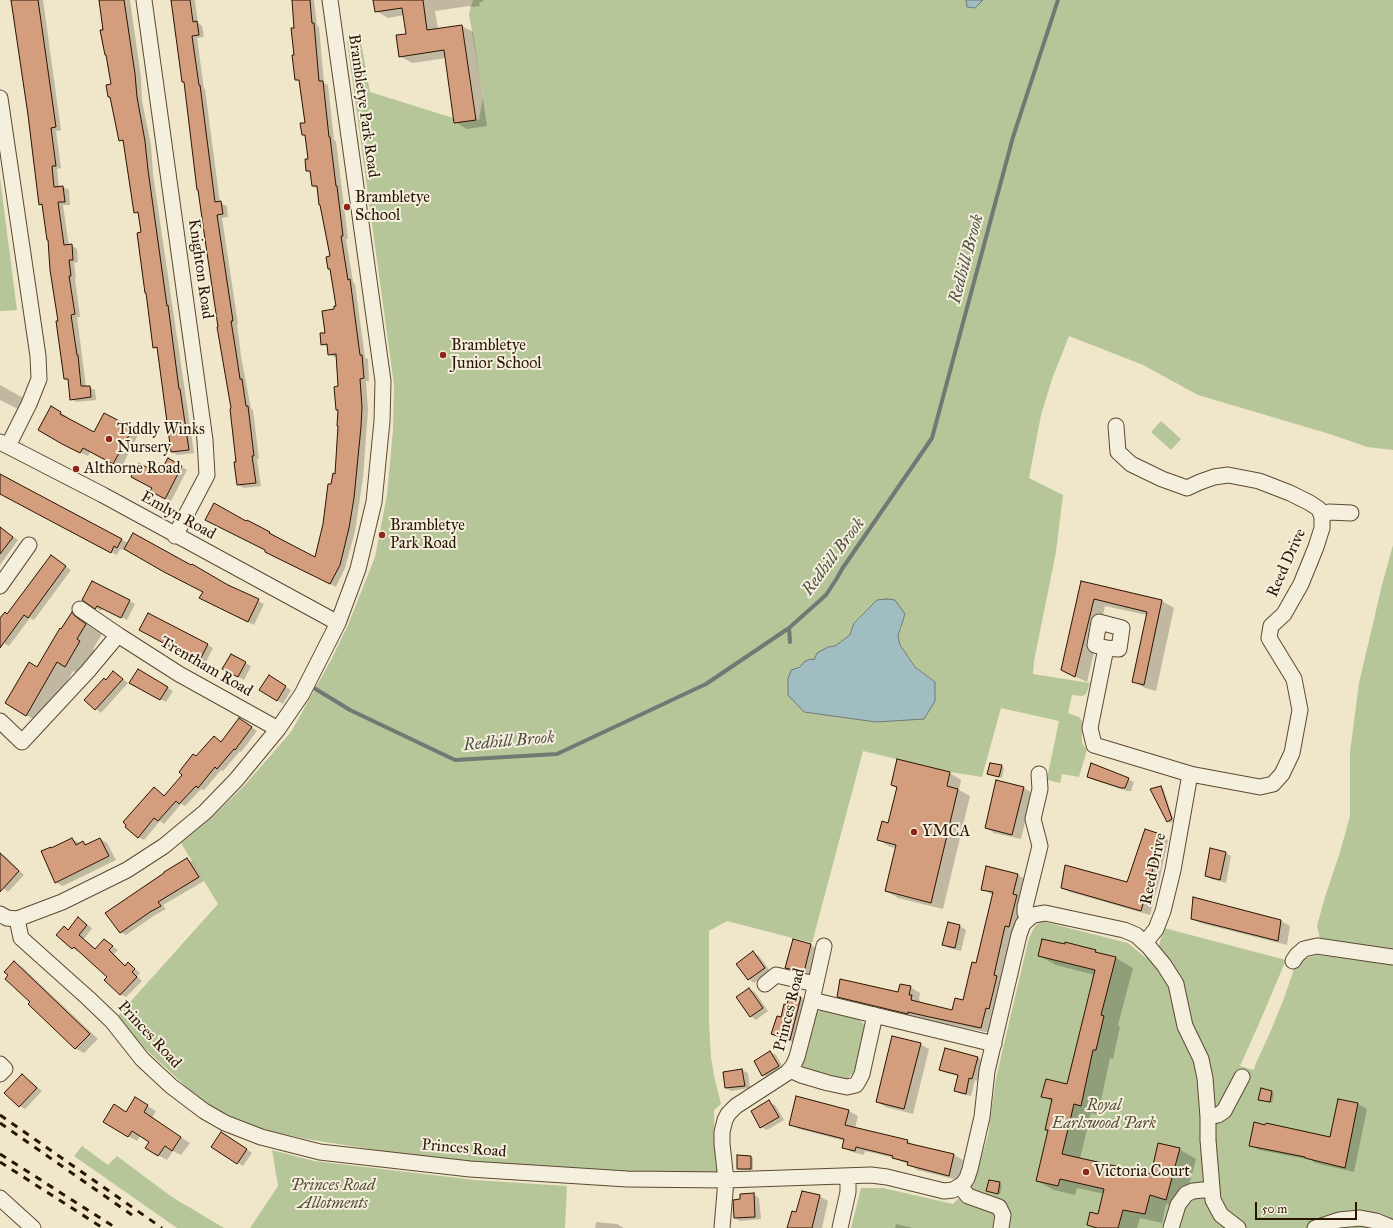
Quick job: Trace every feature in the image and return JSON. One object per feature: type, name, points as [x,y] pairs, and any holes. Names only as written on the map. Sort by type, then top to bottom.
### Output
[{"type":"street","name":"Knighton Road","points":[[144,0],[205,440],[207,475],[175,536]]},
{"type":"street","name":"Brambletye Park Road","points":[[17,919],[62,902],[127,870],[164,846],[205,812],[236,780],[278,729],[302,694],[338,622],[358,569],[374,502],[382,421],[383,380],[330,0]]},
{"type":"street","points":[[0,98],[38,363],[38,379],[29,404],[4,444]]},
{"type":"street","name":"Reed Drive","points":[[1106,648],[1090,728],[1094,745],[1190,774],[1260,787],[1273,784],[1282,774],[1292,754],[1300,710],[1294,679],[1269,638],[1271,626],[1284,614],[1301,584],[1322,528],[1322,517],[1319,509],[1290,493],[1258,481],[1228,475],[1214,477],[1187,488],[1162,479],[1131,464],[1118,452],[1116,426]]},
{"type":"street","name":"Emlyn Road","points":[[4,444],[103,495],[175,536],[338,622]]},
{"type":"street","name":"Reed Drive","points":[[1322,517],[1329,512],[1351,513]]},
{"type":"street","points":[[0,586],[30,545]]},
{"type":"street","name":"Trentham Road","points":[[80,608],[118,635],[179,674],[278,729]]},
{"type":"street","points":[[0,721],[22,742],[88,671],[118,635]]},
{"type":"street","points":[[1028,919],[1025,913],[1025,907],[1040,846],[1033,819],[1039,792],[1039,774]]},
{"type":"street","name":"Reed Drive","points":[[1145,943],[1156,930],[1163,911],[1173,870],[1190,774]]},
{"type":"street","points":[[722,1228],[726,1180],[862,1175],[887,1177],[944,1190],[952,1190],[960,1186],[967,1178],[982,1117],[986,1081],[1019,935],[1028,919],[1038,914],[1051,913],[1124,930],[1136,935],[1164,965],[1176,984],[1185,1026],[1198,1051],[1206,1084],[1208,1140],[1214,1203],[1218,1211],[1238,1228]]},
{"type":"street","points":[[0,914],[7,918],[17,919]]},
{"type":"street","name":"Princes Road","points":[[17,919],[21,938],[112,1021],[142,1059],[171,1086],[204,1111],[225,1123],[262,1137],[320,1152],[470,1169],[627,1179],[726,1180],[721,1138],[723,1126],[728,1114],[736,1106],[790,1070],[795,1063],[812,1000],[824,946]]},
{"type":"street","points":[[1293,961],[1304,949],[1317,946],[1393,957]]},
{"type":"street","points":[[765,984],[776,975],[815,984]]},
{"type":"street","points":[[812,1000],[994,1044]]},
{"type":"street","points":[[790,1070],[828,1083],[847,1087],[856,1085],[862,1074],[875,1015]]},
{"type":"street","points":[[0,1064],[5,1069],[0,1074]]},
{"type":"street","points":[[1208,1117],[1218,1115],[1224,1111],[1242,1077]]},
{"type":"street","points":[[840,1228],[848,1192],[848,1176]]},
{"type":"street","points":[[960,1186],[968,1196],[992,1203],[1000,1208],[1003,1215],[1001,1228]]},
{"type":"street","points":[[1172,1228],[1178,1205],[1186,1194],[1190,1192],[1212,1189]]},
{"type":"street","points":[[0,1198],[34,1228]]},
{"type":"street","points":[[1315,1228],[1330,1222],[1354,1218],[1371,1220],[1393,1228]]},
{"type":"green space","points":[[473,0],[1393,0],[1393,450],[1367,447],[1333,435],[1198,395],[1143,365],[1069,336],[1052,379],[1041,415],[1029,478],[1063,495],[1056,552],[1034,661],[1033,674],[1090,683],[1086,694],[1082,696],[1072,695],[1068,713],[1079,717],[1082,721],[1082,743],[1087,750],[1079,777],[1062,774],[1060,783],[1048,780],[1059,721],[1001,708],[982,777],[950,772],[863,751],[812,943],[727,921],[709,931],[709,1022],[711,1057],[721,1104],[714,1110],[715,1161],[722,1175],[705,1176],[499,1166],[402,1154],[306,1139],[253,1127],[205,1104],[114,1020],[218,904],[181,843],[213,816],[243,787],[291,732],[331,660],[348,625],[375,557],[387,495],[393,430],[394,385],[347,41],[361,42],[370,92],[453,118],[479,120],[483,97],[469,14]],"holes":[[[877,600],[902,627],[898,636],[900,645],[915,667],[935,682],[935,701],[924,719],[876,722],[804,712],[791,670],[814,660],[828,647],[835,646],[850,635],[854,622]]]},
{"type":"green space","points":[[0,178],[17,310],[0,311]]},
{"type":"green space","points":[[1161,421],[1181,439],[1171,450],[1151,432]]},
{"type":"green space","points":[[1393,545],[1393,951],[1320,939],[1317,926],[1350,816],[1350,752],[1359,683]]},
{"type":"green space","name":"Royal Earlswood Park","points":[[1040,922],[1128,943],[1146,958],[1157,952],[1164,928],[1286,960],[1240,1066],[1254,1070],[1283,1001],[1297,961],[1317,955],[1393,964],[1393,1228],[851,1228],[861,1188],[883,1188],[953,1204],[974,1182],[988,1135],[996,1078],[1029,938],[1035,926]]},
{"type":"green space","points":[[820,1010],[858,1018],[864,1024],[865,1027],[856,1070],[848,1078],[843,1079],[810,1072],[802,1066],[816,1013]]},
{"type":"green space","points":[[82,1146],[108,1165],[117,1156],[172,1197],[224,1228],[177,1228],[74,1156]]},
{"type":"green space","name":"Princes Road Allotments","points":[[272,1150],[314,1161],[475,1180],[567,1186],[565,1228],[250,1228],[278,1186]]},
{"type":"water","points":[[966,0],[983,0],[975,8],[967,7]]},
{"type":"water","points":[[877,600],[895,600],[905,614],[898,636],[900,645],[915,667],[935,682],[935,701],[924,719],[876,722],[804,712],[788,695],[788,679],[791,670],[800,667],[804,662],[810,659],[814,660],[817,653],[828,647],[835,646],[850,635],[854,623]]},
{"type":"building","points":[[11,0],[38,0],[56,127],[51,128],[56,166],[52,166],[54,187],[63,186],[65,202],[58,202],[64,245],[72,244],[73,260],[69,260],[71,276],[69,276],[75,314],[71,315],[78,355],[81,386],[90,386],[91,397],[70,400],[68,379],[64,379],[56,321],[58,321],[50,270],[48,240],[42,204],[39,205],[28,115]]},
{"type":"building","points":[[99,0],[124,0],[189,450],[171,452],[157,347],[153,348],[145,293],[137,233],[141,232],[138,212],[134,213],[123,140],[119,141],[106,85],[111,84],[100,30],[103,30]]},
{"type":"building","points":[[171,0],[190,0],[193,22],[197,21],[199,35],[192,36],[215,202],[221,201],[223,214],[217,215],[240,379],[242,379],[246,406],[248,406],[256,483],[237,485],[234,462],[236,462],[231,408],[217,327],[197,190],[184,82],[182,82]]},
{"type":"building","points":[[292,0],[310,0],[312,23],[314,23],[319,81],[323,81],[329,137],[337,186],[343,236],[341,236],[348,280],[350,279],[360,355],[362,355],[364,378],[360,379],[362,407],[361,427],[354,498],[349,528],[340,565],[330,584],[205,520],[214,503],[315,557],[323,524],[328,484],[331,484],[333,473],[335,474],[338,426],[338,410],[336,410],[334,387],[338,386],[336,354],[328,355],[327,344],[321,345],[320,333],[325,333],[322,311],[334,309],[334,306],[336,306],[330,269],[328,269],[326,257],[330,256],[319,205],[317,186],[312,186],[310,171],[306,171],[305,159],[308,159],[305,135],[302,135],[300,123],[305,123],[299,80],[295,80],[292,55],[294,55],[291,28],[294,28]]},
{"type":"building","points":[[373,0],[423,0],[427,30],[462,25],[476,120],[454,123],[444,50],[399,57],[396,35],[406,34],[402,8],[375,12]]},
{"type":"building","points":[[51,406],[61,412],[60,414],[94,432],[104,413],[133,428],[113,464],[83,448],[80,453],[38,430]]},
{"type":"building","points":[[168,458],[182,466],[165,499],[150,491],[152,488],[131,477],[139,463],[159,474]]},
{"type":"building","points":[[0,474],[122,539],[117,548],[114,546],[111,553],[0,494]]},
{"type":"building","points":[[0,527],[13,537],[0,554]]},
{"type":"building","points":[[133,533],[228,585],[259,599],[248,622],[199,598],[203,592],[124,549]]},
{"type":"building","points":[[51,555],[66,566],[28,618],[24,615],[0,648],[0,618],[5,612],[7,614]]},
{"type":"building","points":[[92,581],[130,600],[121,618],[97,606],[95,609],[82,600]]},
{"type":"building","points":[[1081,581],[1162,600],[1144,685],[1132,682],[1147,612],[1094,599],[1075,677],[1061,670]]},
{"type":"building","points":[[72,612],[86,624],[77,639],[80,641],[65,667],[57,662],[26,716],[5,703],[29,662],[37,667],[60,628],[61,629]]},
{"type":"building","points":[[148,613],[208,644],[199,662],[139,630]]},
{"type":"building","points":[[231,654],[246,662],[238,677],[222,669]]},
{"type":"building","points":[[138,669],[168,687],[160,700],[129,683]]},
{"type":"building","points":[[113,671],[123,679],[95,710],[84,700],[104,678],[106,680]]},
{"type":"building","points":[[269,675],[286,686],[277,701],[259,690]]},
{"type":"building","points":[[239,718],[252,727],[235,750],[234,749],[217,769],[215,767],[198,788],[196,786],[179,804],[176,801],[158,821],[154,818],[138,838],[125,827],[126,825],[123,822],[154,787],[164,796],[182,775],[179,772],[193,754],[196,756],[214,736],[221,742]]},
{"type":"building","name":"YMCA","points":[[897,759],[950,772],[947,786],[958,789],[931,903],[885,891],[896,845],[877,840],[882,821],[888,823],[897,787],[891,785]]},
{"type":"building","points":[[990,763],[1002,765],[999,777],[987,774]]},
{"type":"building","points":[[1091,763],[1129,778],[1125,788],[1087,777]]},
{"type":"building","points":[[996,780],[1024,787],[1012,835],[985,828]]},
{"type":"building","points":[[1161,786],[1172,819],[1167,822],[1150,789]]},
{"type":"building","points":[[1145,829],[1160,834],[1151,877],[1141,911],[1061,888],[1065,865],[1127,882]]},
{"type":"building","points":[[72,838],[76,845],[83,841],[85,845],[100,838],[109,856],[55,883],[41,851]]},
{"type":"building","points":[[1210,848],[1226,852],[1220,880],[1205,876]]},
{"type":"building","points":[[0,853],[19,871],[0,892]]},
{"type":"building","points":[[187,858],[199,877],[158,902],[161,906],[120,933],[105,913]]},
{"type":"building","points":[[986,866],[1018,874],[1013,894],[1017,895],[1009,927],[1005,926],[994,975],[997,976],[989,1009],[986,1008],[981,1028],[908,1012],[908,1014],[837,997],[840,979],[898,992],[900,984],[911,986],[909,995],[912,995],[911,1000],[952,1010],[955,998],[963,1000],[972,962],[976,963],[993,892],[981,890]]},
{"type":"building","points":[[1193,897],[1281,920],[1278,941],[1191,919]]},
{"type":"building","points":[[78,917],[87,925],[79,935],[95,949],[104,939],[113,946],[109,950],[125,966],[128,962],[135,969],[132,972],[137,977],[120,995],[104,980],[107,977],[74,947],[72,949],[56,935],[64,926],[68,930]]},
{"type":"building","points":[[948,922],[960,925],[955,948],[942,945]]},
{"type":"building","points":[[793,939],[811,944],[804,972],[785,968]]},
{"type":"building","points":[[1042,939],[1065,944],[1065,942],[1116,957],[1101,1015],[1104,1016],[1096,1050],[1093,1050],[1081,1106],[1074,1104],[1062,1154],[1151,1174],[1158,1143],[1180,1148],[1166,1200],[1150,1195],[1145,1214],[1123,1210],[1118,1228],[1097,1228],[1087,1225],[1090,1212],[1098,1214],[1104,1189],[1060,1179],[1058,1186],[1036,1181],[1048,1130],[1045,1130],[1052,1099],[1041,1097],[1046,1079],[1067,1084],[1095,970],[1038,956]]},
{"type":"building","points":[[753,951],[765,968],[748,980],[736,964]]},
{"type":"building","points":[[14,961],[90,1034],[75,1049],[28,1004],[30,1002],[5,979],[8,975],[4,972]]},
{"type":"building","points":[[749,988],[763,1008],[750,1017],[736,997]]},
{"type":"building","points":[[789,994],[801,997],[790,1040],[771,1034],[777,1016],[781,1017],[784,1004],[787,1005]]},
{"type":"building","points":[[892,1036],[921,1043],[904,1109],[876,1102]]},
{"type":"building","points":[[945,1048],[978,1057],[972,1079],[969,1078],[966,1094],[954,1091],[958,1075],[939,1070]]},
{"type":"building","points":[[770,1051],[779,1066],[762,1076],[754,1061]]},
{"type":"building","points":[[742,1069],[745,1086],[725,1088],[723,1072]]},
{"type":"building","points":[[22,1074],[37,1088],[19,1107],[4,1093]]},
{"type":"building","points":[[1261,1088],[1272,1091],[1270,1102],[1258,1100]]},
{"type":"building","points":[[796,1096],[849,1110],[845,1125],[908,1140],[907,1143],[954,1154],[949,1176],[907,1165],[908,1162],[892,1158],[893,1156],[856,1147],[855,1151],[842,1148],[844,1139],[789,1125]]},
{"type":"building","points":[[135,1097],[148,1105],[144,1112],[181,1137],[172,1151],[165,1146],[158,1156],[145,1148],[149,1142],[132,1131],[128,1137],[103,1122],[114,1104],[126,1112]]},
{"type":"building","points":[[1338,1099],[1358,1103],[1345,1168],[1305,1157],[1249,1146],[1254,1122],[1265,1125],[1266,1123],[1330,1137]]},
{"type":"building","points":[[769,1100],[779,1117],[760,1128],[751,1111]]},
{"type":"building","points":[[221,1132],[247,1149],[237,1164],[211,1147]]},
{"type":"building","points":[[737,1155],[751,1156],[751,1169],[737,1169]]},
{"type":"building","points":[[989,1180],[1000,1182],[998,1194],[986,1191]]},
{"type":"building","points":[[802,1191],[820,1195],[812,1228],[787,1228],[792,1211],[796,1212]]},
{"type":"building","points":[[754,1193],[755,1217],[734,1218],[733,1200],[740,1199],[740,1194]]},
{"type":"waterway","name":"Redhill Brook","points":[[314,688],[350,710],[455,760],[557,754],[706,684],[789,628],[826,595],[842,569],[932,438],[1013,137],[1058,0]]},
{"type":"waterway","points":[[789,628],[790,642]]},
{"type":"railway","points":[[0,1115],[162,1228]]},
{"type":"railway","points":[[0,1123],[132,1215]]},
{"type":"railway","points":[[0,1154],[116,1228]]},
{"type":"railway","points":[[0,1162],[103,1228]]},
{"type":"place","name":"Brambletye School","points":[[347,207]]},
{"type":"place","name":"Brambletye Junior School","points":[[443,355]]},
{"type":"place","name":"Tiddly Winks Nursery","points":[[109,439]]},
{"type":"place","name":"Althorne Road","points":[[76,469]]},
{"type":"place","name":"Brambletye Park Road","points":[[382,535]]},
{"type":"place","name":"YMCA","points":[[914,832]]},
{"type":"place","name":"Victoria Court","points":[[1086,1172]]}]
